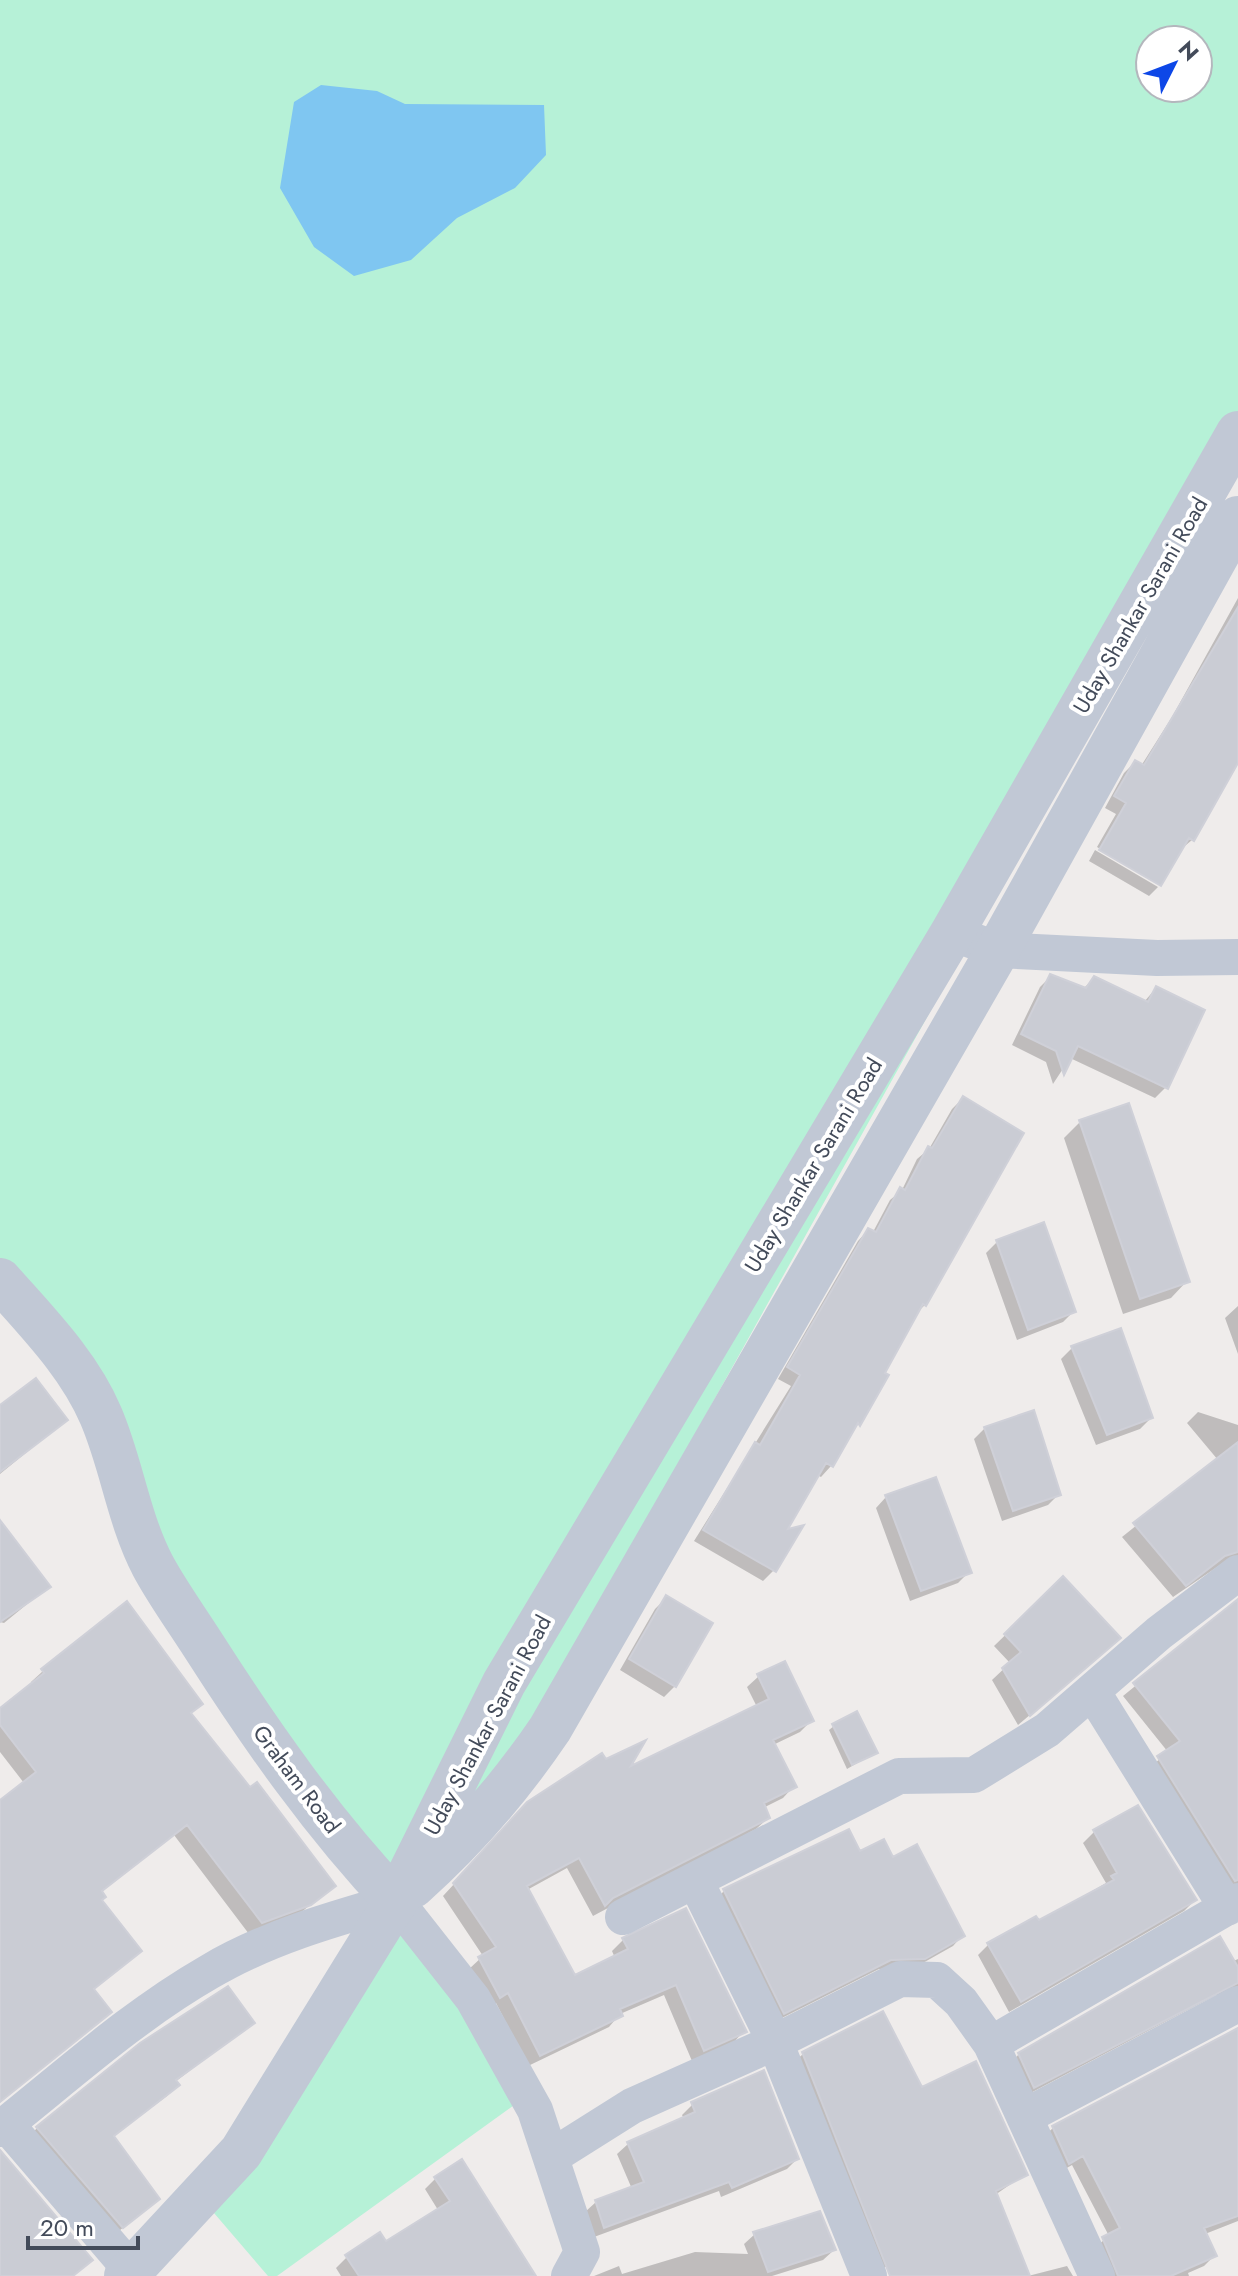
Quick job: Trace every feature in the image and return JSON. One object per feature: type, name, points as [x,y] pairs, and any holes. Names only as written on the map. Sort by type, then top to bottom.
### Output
[{"type":"street","name":"Uday Shankar Sarani Road","points":[[128,2273],[241,2152],[396,1901],[504,1683],[952,933],[1238,433]]},
{"type":"street","name":"Uday Shankar Sarani Road","points":[[396,1901],[462,1842],[510,1788],[550,1729],[998,950],[1238,518]]},
{"type":"street","points":[[952,933],[998,950],[1157,958],[1238,957]]},
{"type":"street","name":"Graham Road","points":[[0,1280],[63,1352],[100,1414],[120,1467],[134,1525],[154,1567],[232,1690],[282,1762],[473,1999],[535,2110],[582,2252],[569,2276]]},
{"type":"street","points":[[623,1917],[899,1776],[974,1775],[1047,1730],[1159,1633],[1238,1573]]},
{"type":"street","points":[[991,2044],[1232,1905],[1092,1691]]},
{"type":"street","points":[[695,1880],[775,2042],[869,2276]]},
{"type":"street","points":[[128,2273],[3,2127],[117,2036],[209,1971],[283,1937],[396,1901]]},
{"type":"street","points":[[551,2157],[632,2106],[775,2042],[900,1979],[937,1980],[961,2002],[991,2044],[1097,2276]]},
{"type":"street","points":[[1026,2116],[1238,2004]]},
{"type":"green space","points":[[0,0],[1238,0],[1238,458],[540,1713],[394,1901],[134,1567],[122,1474],[0,1276]]},
{"type":"green space","points":[[395,1929],[461,2003],[521,2100],[277,2276],[268,2276],[214,2213],[238,2169]]},
{"type":"water","points":[[321,85],[377,91],[405,104],[544,105],[546,155],[515,188],[457,218],[411,260],[354,276],[314,247],[280,188],[294,102]]},
{"type":"building","points":[[1238,607],[1238,763],[1194,841],[1189,838],[1161,886],[1099,850],[1126,803],[1114,796],[1135,760],[1144,765]]},
{"type":"building","points":[[1050,974],[1086,988],[1094,976],[1148,1002],[1156,986],[1205,1010],[1168,1089],[1078,1046],[1064,1075],[1056,1051],[1021,1034]]},
{"type":"building","points":[[963,1096],[1024,1133],[926,1306],[923,1304],[860,1426],[858,1423],[833,1467],[826,1463],[788,1529],[804,1525],[776,1572],[703,1530],[755,1442],[760,1445],[800,1375],[787,1367],[868,1228],[876,1232],[900,1187],[905,1190],[928,1146],[932,1148]]},
{"type":"building","points":[[1129,1103],[1190,1282],[1140,1299],[1079,1120]]},
{"type":"building","points":[[1044,1222],[1076,1312],[1028,1330],[996,1240]]},
{"type":"building","points":[[1121,1328],[1153,1418],[1107,1435],[1071,1346]]},
{"type":"building","points":[[36,1378],[68,1420],[0,1472],[0,1405]]},
{"type":"building","points":[[1034,1410],[1061,1495],[1013,1511],[984,1427]]},
{"type":"building","points":[[1238,1442],[1238,1552],[1225,1556],[1186,1586],[1133,1523]]},
{"type":"building","points":[[936,1477],[972,1573],[921,1591],[885,1495]]},
{"type":"building","points":[[0,1520],[51,1587],[0,1622]]},
{"type":"building","points":[[1063,1576],[1121,1638],[1030,1716],[1002,1668],[1021,1652],[1004,1634]]},
{"type":"building","points":[[666,1595],[713,1623],[676,1687],[629,1659]]},
{"type":"building","points":[[1238,1599],[1238,1880],[1235,1881],[1157,1756],[1180,1741],[1133,1683]]},
{"type":"building","points":[[127,1601],[203,1704],[191,1713],[250,1787],[257,1782],[336,1886],[311,1905],[262,1923],[187,1825],[102,1891],[106,1897],[102,1900],[142,1951],[94,1989],[112,2012],[0,2102],[0,1800],[36,1772],[0,1725],[0,1708],[44,1673],[41,1669]]},
{"type":"building","points":[[785,1661],[814,1721],[773,1740],[797,1787],[764,1803],[770,1818],[613,1898],[605,1906],[579,1858],[527,1886],[575,1975],[628,1949],[622,1938],[686,1908],[747,2032],[704,2051],[676,1985],[620,2009],[623,2016],[540,2056],[508,1993],[500,1998],[478,1957],[496,1947],[453,1883],[527,1802],[602,1753],[606,1759],[646,1740],[631,1766],[769,1699],[757,1674]]},
{"type":"building","points":[[857,1711],[878,1753],[852,1765],[832,1724]]},
{"type":"building","points":[[1138,1805],[1197,1900],[1021,2002],[987,1943],[1036,1916],[1039,1920],[1114,1880],[1111,1876],[1117,1873],[1093,1830]]},
{"type":"building","points":[[849,1829],[860,1851],[884,1839],[893,1857],[917,1844],[965,1936],[925,1959],[891,1960],[784,2014],[723,1889]]},
{"type":"building","points":[[1220,1936],[1238,1967],[1238,1983],[1034,2088],[1018,2053]]},
{"type":"building","points":[[228,1986],[255,2023],[176,2080],[180,2085],[114,2136],[160,2199],[123,2228],[36,2127],[140,2043]]},
{"type":"building","points":[[883,2011],[922,2087],[976,2061],[1028,2175],[996,2191],[1030,2276],[890,2276],[802,2052]]},
{"type":"building","points":[[1238,2028],[1238,2216],[1204,2228],[1217,2256],[1171,2276],[1118,2276],[1102,2237],[1120,2228],[1083,2156],[1069,2164],[1052,2126]]},
{"type":"building","points":[[764,2070],[799,2159],[732,2188],[729,2182],[604,2228],[595,2200],[644,2182],[627,2142],[695,2112],[691,2102]]},
{"type":"building","points":[[0,2150],[93,2260],[73,2276],[0,2276]]},
{"type":"building","points":[[462,2159],[536,2276],[359,2276],[345,2255],[380,2232],[386,2241],[450,2201],[434,2177]]},
{"type":"building","points":[[820,2211],[836,2250],[768,2272],[753,2232]]}]
